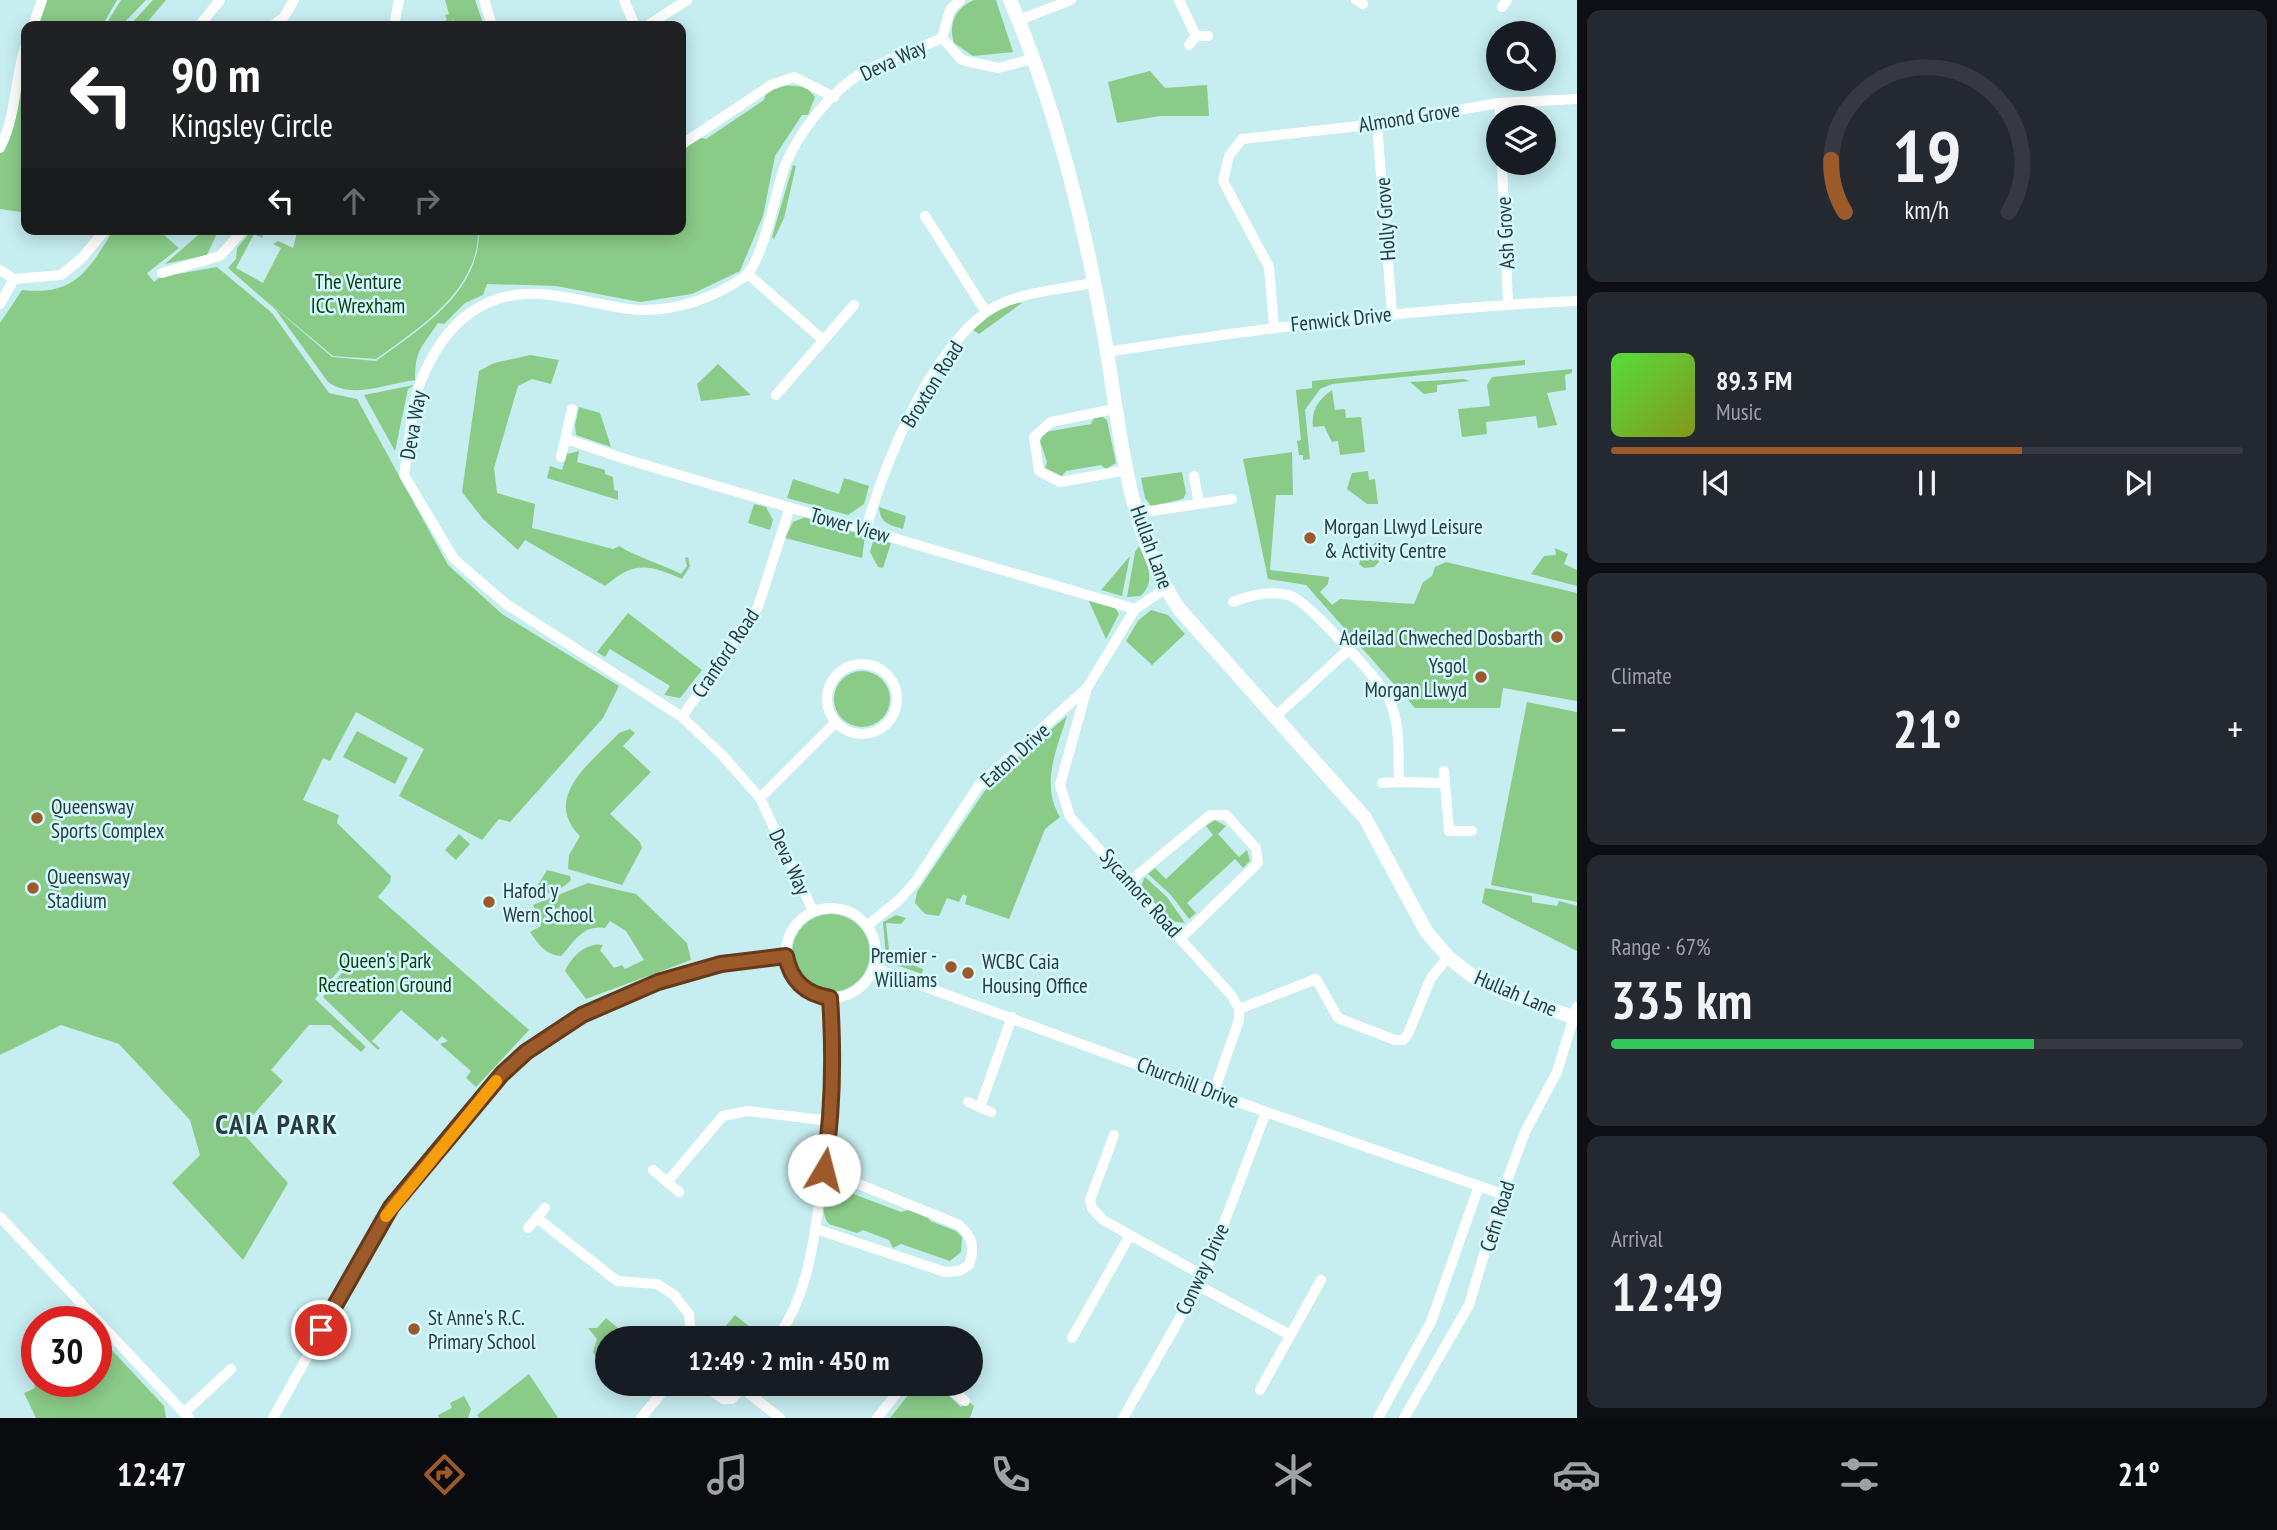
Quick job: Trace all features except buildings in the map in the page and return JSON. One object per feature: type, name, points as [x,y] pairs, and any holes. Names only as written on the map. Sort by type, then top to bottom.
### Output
[{"type":"street","points":[[35,21],[42,0]]},
{"type":"street","points":[[203,21],[220,0]]},
{"type":"street","points":[[279,21],[294,0]]},
{"type":"street","points":[[395,21],[399,0]]},
{"type":"street","points":[[484,0],[490,21]]},
{"type":"street","points":[[624,0],[633,21]]},
{"type":"street","points":[[655,21],[687,0]]},
{"type":"street","name":"Deva Way","points":[[813,911],[760,798],[682,717],[506,604],[454,559],[404,475],[421,382],[459,318],[488,301],[511,294],[533,293],[639,310],[661,309],[695,303],[748,274],[771,220],[786,164],[811,120],[852,79],[942,38],[950,10],[960,0]]},
{"type":"street","name":"Hullah Lane","points":[[1010,0],[1069,170],[1107,352],[1114,409],[1127,470],[1138,513],[1165,589],[1180,610],[1365,818],[1426,930],[1448,957],[1471,975],[1505,993],[1575,1012]]},
{"type":"street","points":[[1019,20],[1072,0]]},
{"type":"street","points":[[1179,0],[1196,36]]},
{"type":"street","points":[[1196,36],[1208,36]]},
{"type":"street","points":[[1189,45],[1196,36]]},
{"type":"street","name":"Deva Way","points":[[942,38],[962,60],[998,68],[1032,59]]},
{"type":"street","points":[[0,148],[11,127],[21,59]]},
{"type":"street","points":[[686,142],[771,85],[794,77],[834,97]]},
{"type":"street","name":"Almond Grove","points":[[1274,326],[1269,267],[1223,181],[1229,156],[1242,139],[1377,124],[1499,103],[1577,99]]},
{"type":"street","name":"Holly Grove","points":[[1377,124],[1392,313]]},
{"type":"street","name":"Ash Grove","points":[[1503,175],[1508,304]]},
{"type":"street","points":[[925,216],[986,312]]},
{"type":"street","points":[[0,270],[14,279],[61,275],[81,259],[101,235]]},
{"type":"street","points":[[162,274],[220,256],[239,235]]},
{"type":"street","points":[[748,274],[822,339]]},
{"type":"street","points":[[0,304],[14,279]]},
{"type":"street","name":"Broxton Road","points":[[866,529],[880,482],[907,421],[942,362],[963,334],[986,312],[1011,300],[1093,283]]},
{"type":"street","name":"Fenwick Drive","points":[[1107,352],[1274,326],[1392,313],[1577,301]]},
{"type":"street","points":[[776,395],[854,305]]},
{"type":"street","points":[[561,457],[572,409]]},
{"type":"street","points":[[1114,409],[1051,422],[1034,437],[1040,471],[1060,482],[1127,470]]},
{"type":"street","name":"Tower View","points":[[566,439],[1135,609]]},
{"type":"street","points":[[1194,477],[1199,504]]},
{"type":"street","points":[[1138,513],[1232,499]]},
{"type":"street","name":"Cranford Road","points":[[682,717],[758,607],[790,507]]},
{"type":"street","name":"Eaton Drive","points":[[867,925],[916,881],[979,785],[1087,688],[1135,609],[1165,589]]},
{"type":"street","points":[[1233,602],[1247,591],[1294,596],[1304,602],[1388,696],[1398,729],[1399,782]]},
{"type":"street","points":[[1275,718],[1348,650]]},
{"type":"street","points":[[864,665],[886,674],[896,694],[896,705],[886,724],[866,734],[855,734],[836,723],[827,701],[828,689],[842,670],[864,665]]},
{"type":"street","name":"Sycamore Road","points":[[1087,688],[1060,785],[1063,802],[1070,817],[1181,938],[1232,996],[1239,1009]]},
{"type":"street","points":[[760,798],[836,723]]},
{"type":"street","points":[[1444,771],[1449,831],[1472,831]]},
{"type":"street","points":[[1382,783],[1444,783]]},
{"type":"street","points":[[1130,881],[1210,815],[1226,815],[1256,848],[1258,863],[1181,938]]},
{"type":"street","points":[[827,907],[843,908],[856,914],[875,938],[877,953],[874,968],[857,990],[830,998],[805,990],[789,969],[786,956],[792,929],[813,911],[827,907]]},
{"type":"street","points":[[273,1418],[391,1207],[502,1074],[526,1052],[582,1015],[658,982],[721,964],[786,956]]},
{"type":"street","points":[[1214,1091],[1236,1035],[1239,1009],[1316,979],[1338,1018],[1395,1040],[1402,1040],[1408,1034],[1431,978],[1448,957]]},
{"type":"street","name":"Churchill Drive","points":[[874,968],[1266,1112],[1502,1194]]},
{"type":"street","points":[[786,1326],[796,1310],[806,1284],[831,1121],[834,1051],[830,998]]},
{"type":"street","name":"Cefn Road","points":[[1404,1418],[1469,1305],[1502,1194],[1525,1132],[1557,1072],[1575,1012]]},
{"type":"street","points":[[980,1107],[1012,1017]]},
{"type":"street","points":[[968,1102],[991,1112]]},
{"type":"street","points":[[667,1182],[723,1116],[748,1111],[831,1121]]},
{"type":"street","name":"Conway Drive","points":[[1123,1418],[1201,1281],[1266,1112]]},
{"type":"street","points":[[1114,1135],[1090,1200],[1096,1214],[1290,1335]]},
{"type":"street","points":[[653,1170],[679,1192]]},
{"type":"street","points":[[816,1229],[945,1272],[959,1271],[969,1265],[974,1250],[968,1233],[959,1225],[824,1170]]},
{"type":"street","name":"Cefn Road","points":[[1378,1418],[1431,1322],[1479,1186]]},
{"type":"street","points":[[528,1228],[545,1208]]},
{"type":"street","points":[[0,1217],[187,1415],[231,1369]]},
{"type":"street","points":[[537,1217],[617,1282],[657,1284],[674,1295],[689,1314],[690,1326]]},
{"type":"street","points":[[1072,1338],[1130,1235]]},
{"type":"street","points":[[1260,1390],[1321,1280]]},
{"type":"street","points":[[640,1418],[659,1396]]},
{"type":"street","points":[[719,1396],[723,1399],[732,1399],[735,1396]]},
{"type":"street","points":[[755,1396],[780,1418]]},
{"type":"street","points":[[877,1418],[894,1396]]},
{"type":"street","points":[[959,1396],[965,1401]]},
{"type":"green space","points":[[42,0],[117,0],[105,21],[35,21]]},
{"type":"green space","points":[[121,0],[146,0],[126,21],[108,21]]},
{"type":"green space","points":[[153,0],[166,0],[148,21],[134,21]]},
{"type":"green space","points":[[445,0],[475,0],[482,21],[445,21],[447,20],[445,15],[449,14]]},
{"type":"green space","points":[[974,0],[996,0],[1013,52],[973,56],[954,43],[952,29],[955,17],[962,7]]},
{"type":"green space","points":[[21,64],[21,212],[0,209],[0,148]]},
{"type":"green space","points":[[1150,71],[1165,88],[1207,85],[1209,116],[1160,116],[1117,123],[1108,82]]},
{"type":"green space","name":"The Venture ICC Wrexham","points":[[780,85],[806,87],[815,97],[808,115],[802,115],[775,156],[763,216],[740,271],[692,294],[640,302],[556,286],[487,284],[483,295],[465,303],[444,324],[438,323],[418,355],[415,380],[371,389],[348,390],[328,382],[276,310],[228,268],[236,259],[237,248],[248,235],[253,235],[236,268],[263,283],[281,248],[273,244],[278,241],[293,248],[296,235],[477,235],[476,251],[469,271],[458,289],[428,320],[376,359],[333,356],[260,295],[332,357],[376,361],[429,321],[459,290],[470,272],[477,251],[478,235],[686,235],[686,144],[697,137],[706,139],[764,100],[767,90]]},
{"type":"green space","points":[[793,165],[796,166],[784,218],[774,239],[772,237]]},
{"type":"green space","name":"Queen's Park Recreation Ground","points":[[110,235],[164,235],[179,248],[147,273],[154,282],[160,277],[217,267],[272,313],[329,393],[357,399],[448,565],[502,614],[619,686],[603,718],[510,822],[499,819],[482,840],[399,796],[424,749],[356,712],[330,761],[323,758],[303,800],[339,815],[337,823],[391,876],[390,882],[378,897],[529,1030],[476,1087],[466,1078],[471,1071],[440,1044],[448,1041],[442,1036],[437,1041],[401,1010],[372,1041],[380,1048],[378,1050],[323,997],[348,965],[345,963],[315,999],[366,1047],[361,1052],[330,1025],[309,1025],[271,1070],[283,1081],[240,1130],[288,1183],[243,1260],[172,1183],[200,1155],[190,1120],[119,1044],[61,1025],[0,1055],[0,323],[22,290],[40,291],[68,284],[97,257]]},
{"type":"green space","points":[[198,235],[216,235],[207,255],[165,264]]},
{"type":"green space","points":[[1022,303],[979,334],[973,330],[1001,308]]},
{"type":"green space","points":[[530,355],[559,360],[551,384],[532,379],[518,386],[494,468],[497,493],[535,504],[532,528],[613,549],[620,546],[681,574],[687,566],[685,558],[688,557],[690,566],[682,579],[651,568],[642,568],[625,572],[605,586],[525,540],[518,550],[483,519],[462,492],[479,371],[494,363]]},
{"type":"green space","points":[[1525,360],[1525,365],[1332,384],[1320,389],[1305,410],[1310,459],[1303,460],[1303,455],[1299,455],[1297,441],[1301,440],[1296,390],[1312,388],[1312,381]]},
{"type":"green space","points":[[718,364],[751,395],[701,401],[697,384]]},
{"type":"green space","points":[[1572,369],[1572,373],[1565,375],[1566,390],[1547,393],[1557,425],[1538,428],[1536,416],[1486,422],[1487,434],[1462,437],[1458,409],[1490,406],[1487,385],[1492,377]]},
{"type":"green space","points":[[1470,381],[1437,385],[1437,392],[1424,394],[1410,382]]},
{"type":"green space","points":[[414,385],[408,389],[395,451],[364,395]]},
{"type":"green space","points":[[1332,390],[1335,410],[1345,409],[1346,418],[1361,417],[1365,452],[1340,455],[1338,441],[1332,442],[1324,426],[1313,427],[1316,406]]},
{"type":"green space","points":[[579,407],[600,413],[611,447],[576,435]]},
{"type":"green space","points":[[1103,417],[1107,420],[1116,463],[1106,469],[1101,465],[1066,471],[1062,476],[1045,468],[1047,462],[1040,441],[1045,432],[1091,424],[1094,418]]},
{"type":"green space","points":[[579,451],[577,462],[605,470],[605,474],[613,477],[618,500],[547,478],[550,466],[562,470],[567,454]]},
{"type":"green space","points":[[1292,452],[1293,495],[1276,495],[1270,570],[1329,577],[1328,584],[1320,592],[1332,605],[1340,599],[1414,604],[1423,582],[1432,576],[1435,567],[1446,562],[1577,593],[1577,701],[1503,688],[1500,708],[1415,708],[1306,585],[1268,579],[1243,459]]},
{"type":"green space","points":[[1368,471],[1369,480],[1375,479],[1378,504],[1367,504],[1347,489],[1352,473]]},
{"type":"green space","points":[[1182,472],[1186,493],[1183,499],[1151,506],[1145,498],[1141,478]]},
{"type":"green space","points":[[844,478],[869,486],[864,504],[848,515],[787,498],[793,479],[839,494]]},
{"type":"green space","points":[[754,504],[766,507],[773,520],[770,530],[748,523]]},
{"type":"green space","points":[[879,507],[906,516],[903,529],[886,522],[881,517]]},
{"type":"green space","points":[[808,516],[865,536],[862,558],[785,538],[793,522]]},
{"type":"green space","points":[[874,538],[891,543],[883,568],[878,567],[870,552]]},
{"type":"green space","points":[[1380,539],[1379,562],[1374,567],[1364,568],[1359,564],[1364,552]]},
{"type":"green space","points":[[1139,546],[1149,572],[1148,585],[1140,596],[1127,597],[1135,552]]},
{"type":"green space","points":[[1555,548],[1568,554],[1564,564],[1577,570],[1577,586],[1531,574],[1544,556],[1556,555]]},
{"type":"green space","points":[[1130,556],[1122,596],[1101,590]]},
{"type":"green space","points":[[1087,597],[1114,606],[1119,614],[1106,639]]},
{"type":"green space","points":[[1151,610],[1168,615],[1185,634],[1152,665],[1126,641],[1138,621]]},
{"type":"green space","points":[[628,613],[702,670],[680,698],[664,695],[670,686],[610,649],[605,657],[597,652]]},
{"type":"green space","points":[[856,671],[868,671],[878,675],[886,683],[890,699],[886,715],[878,723],[868,727],[856,727],[846,723],[838,715],[834,705],[834,693],[838,683],[846,675]]},
{"type":"green space","points":[[1527,702],[1577,712],[1577,902],[1491,885]]},
{"type":"green space","points":[[1067,716],[1055,754],[1051,779],[1054,805],[1060,817],[1045,829],[1009,919],[965,904],[967,896],[963,894],[959,902],[947,898],[939,916],[925,914],[915,903],[917,892],[984,792],[1010,764]]},
{"type":"green space","points":[[630,729],[635,733],[623,746],[651,772],[610,814],[640,842],[642,848],[622,885],[568,869],[569,855],[580,836],[569,822],[566,808],[568,794],[585,768],[619,733]]},
{"type":"green space","points":[[357,731],[408,758],[395,784],[343,757]]},
{"type":"green space","points":[[1215,820],[1226,826],[1218,834],[1239,857],[1247,850],[1250,861],[1243,868],[1235,859],[1187,903],[1196,913],[1189,919],[1171,895],[1148,874],[1155,868],[1166,879],[1213,835],[1206,826]]},
{"type":"green space","points":[[459,834],[470,844],[456,860],[445,850]]},
{"type":"green space","points":[[547,870],[570,876],[571,880],[553,891],[533,893]]},
{"type":"green space","points":[[1145,877],[1167,897],[1185,923],[1171,921],[1143,891],[1141,886]]},
{"type":"green space","points":[[588,883],[636,894],[687,943],[691,960],[586,999],[565,971],[580,951],[591,945],[603,945],[600,950],[614,968],[622,965],[625,969],[644,960],[626,931],[610,921],[605,928],[597,927],[585,931],[561,956],[539,945],[530,932],[541,926],[533,905]]},
{"type":"green space","points":[[1485,888],[1532,896],[1532,902],[1557,906],[1559,901],[1577,906],[1577,951],[1482,903]]},
{"type":"green space","points":[[823,914],[839,914],[853,920],[864,931],[870,945],[870,961],[864,975],[853,986],[839,992],[823,992],[809,986],[798,975],[792,961],[792,945],[798,931],[809,920]]},
{"type":"green space","points":[[896,915],[906,918],[901,924],[886,923],[889,950],[899,952],[897,959],[923,969],[922,974],[891,963],[886,957],[883,922]]},
{"type":"green space","points":[[836,1182],[849,1187],[851,1193],[901,1212],[908,1210],[928,1216],[930,1221],[956,1231],[962,1237],[961,1252],[950,1261],[901,1244],[893,1248],[889,1240],[863,1230],[857,1233],[829,1224],[823,1208],[825,1195]]},
{"type":"green space","points":[[735,1315],[749,1326],[726,1326]]},
{"type":"green space","points":[[606,1318],[616,1326],[599,1326]]},
{"type":"green space","points":[[112,1350],[164,1406],[166,1418],[36,1418],[26,1397],[112,1397]]},
{"type":"green space","points":[[529,1374],[558,1418],[479,1418],[477,1415]]},
{"type":"green space","points":[[464,1396],[471,1409],[468,1418],[439,1418],[438,1415],[452,1408],[450,1403]]},
{"type":"green space","points":[[907,1396],[949,1396],[961,1407],[967,1400],[974,1406],[970,1418],[890,1418]]},
{"type":"slow traffic","points":[[386,1216],[496,1081]]},
{"type":"place","name":"Morgan Llwyd Leisure & Activity Centre","points":[[1310,538]]},
{"type":"place","name":"Adeilad Chweched Dosbarth","points":[[1557,637]]},
{"type":"place","name":"Ysgol Morgan Llwyd","points":[[1481,677]]},
{"type":"place","name":"Queensway Sports Complex","points":[[37,818]]},
{"type":"place","name":"Queensway Stadium","points":[[33,888]]},
{"type":"place","name":"Hafod y Wern School","points":[[489,902]]},
{"type":"place","name":"Premier - Williams","points":[[951,967]]},
{"type":"place","name":"WCBC Caia Housing Office","points":[[968,973]]},
{"type":"place","name":"St Anne's R.C. Primary School","points":[[414,1329]]},
{"type":"district","name":"CAIA PARK","points":[[277,1123]]},
{"type":"route","points":[[321,1330],[391,1207],[502,1074],[526,1052],[582,1015],[658,982],[721,964],[786,956],[795,981],[817,996],[830,998],[834,1051],[831,1121],[824,1170]]}]
